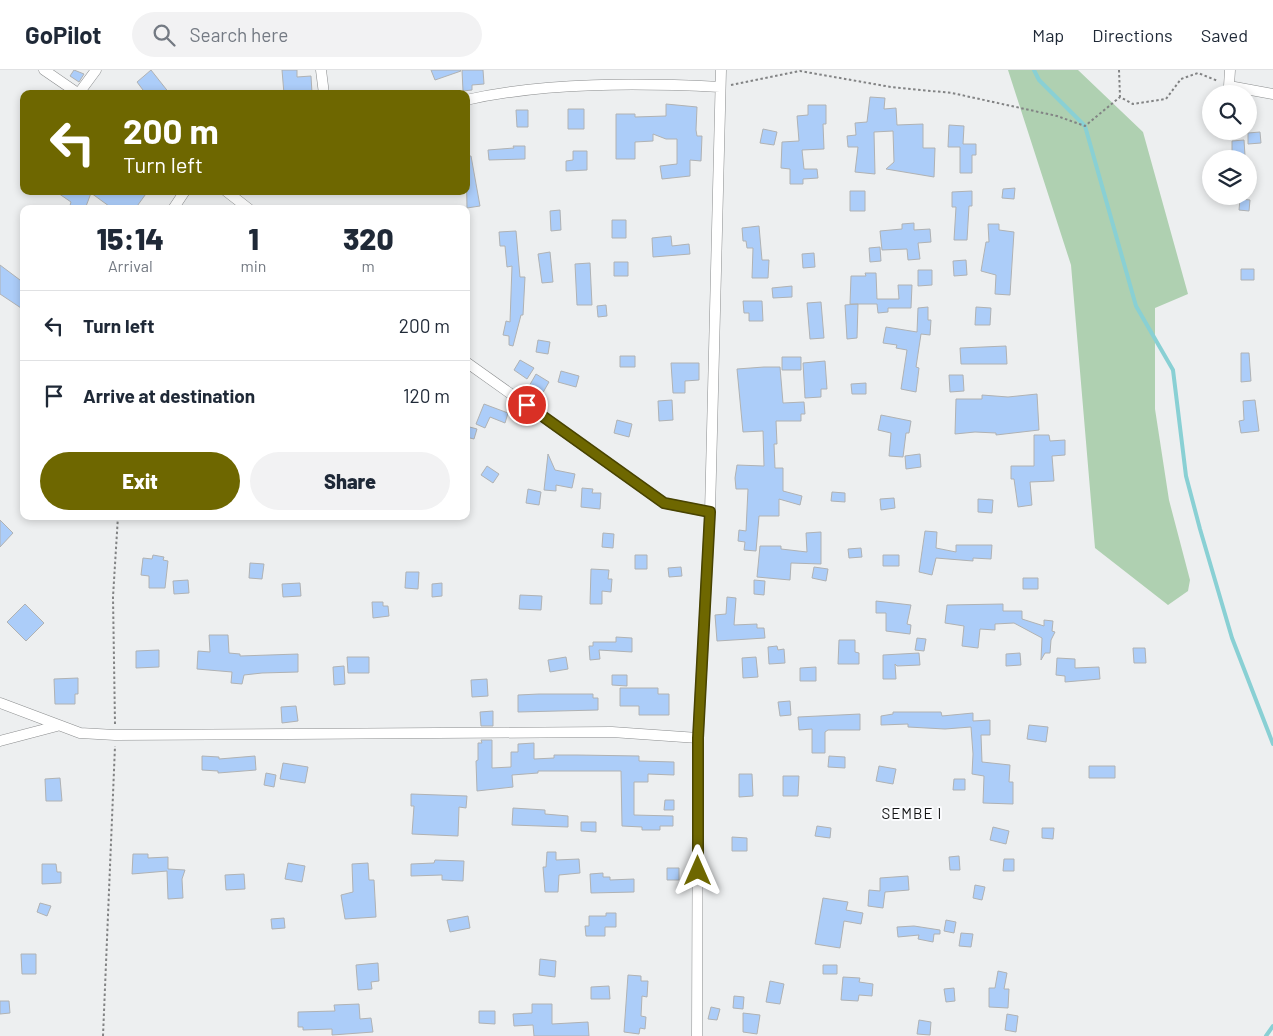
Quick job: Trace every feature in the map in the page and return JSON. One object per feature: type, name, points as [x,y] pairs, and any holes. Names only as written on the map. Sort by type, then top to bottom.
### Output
[{"type":"street","points":[[44,70],[73,90]]},
{"type":"street","points":[[82,90],[96,70]]},
{"type":"street","points":[[321,70],[324,90]]},
{"type":"street","points":[[697,1036],[698,738],[710,512],[721,70]]},
{"type":"street","points":[[1229,85],[1230,70]]},
{"type":"street","points":[[470,99],[514,91],[656,84],[720,87]]},
{"type":"street","points":[[1257,91],[1273,94]]},
{"type":"street","points":[[233,195],[244,205]]},
{"type":"street","points":[[470,365],[664,503],[710,512]]},
{"type":"street","points":[[0,703],[80,733],[115,735],[612,732],[698,738]]},
{"type":"street","points":[[0,741],[58,726]]},
{"type":"path","points":[[1120,70],[1120,97]]},
{"type":"path","points":[[720,87],[800,71],[891,87],[952,93],[1057,116],[1085,126],[1120,97]]},
{"type":"path","points":[[1120,97],[1133,104],[1166,99],[1181,79],[1198,73],[1227,85]]},
{"type":"path","points":[[102,1036],[115,735],[113,597],[118,520]]},
{"type":"green space","points":[[1008,70],[1078,70],[1143,132],[1188,294],[1155,308],[1155,409],[1169,500],[1190,580],[1188,591],[1168,605],[1095,548],[1071,265]]},
{"type":"building","points":[[74,70],[84,74],[79,82],[70,76]]},
{"type":"building","points":[[151,70],[167,90],[143,90],[137,82]]},
{"type":"building","points":[[282,70],[297,70],[297,77],[311,76],[312,90],[284,90]]},
{"type":"building","points":[[431,70],[460,70],[461,71],[435,80]]},
{"type":"building","points":[[462,70],[483,70],[484,84],[472,85],[472,90],[463,90]]},
{"type":"building","points":[[870,97],[885,98],[884,109],[896,108],[897,125],[923,124],[923,148],[935,148],[934,177],[886,169],[894,162],[893,131],[874,132],[875,174],[855,172],[858,147],[848,147],[847,136],[856,135],[855,123],[867,122]]},
{"type":"building","points":[[666,104],[697,107],[697,136],[702,136],[701,161],[690,160],[690,176],[662,179],[660,166],[677,164],[677,139],[666,139],[653,134],[653,141],[635,142],[635,159],[616,159],[616,114],[635,114],[635,117],[666,116]]},
{"type":"building","points":[[808,105],[826,105],[826,124],[823,124],[824,149],[802,150],[804,169],[817,169],[818,178],[803,179],[803,184],[790,184],[790,169],[781,168],[782,142],[799,141],[797,116],[808,115]]},
{"type":"building","points":[[568,109],[584,109],[584,129],[568,129]]},
{"type":"building","points":[[516,110],[528,110],[528,127],[517,127]]},
{"type":"building","points":[[949,125],[964,126],[963,144],[976,144],[976,155],[972,155],[972,173],[960,173],[960,147],[948,147]]},
{"type":"building","points":[[763,129],[777,132],[774,145],[760,143]]},
{"type":"building","points":[[1257,132],[1260,132],[1261,143],[1248,144],[1248,140],[1257,140]]},
{"type":"building","points":[[1244,140],[1245,150],[1232,150],[1232,141]]},
{"type":"building","points":[[513,146],[525,146],[525,159],[489,160],[488,150],[514,148]]},
{"type":"building","points":[[573,151],[587,151],[587,170],[566,171],[566,161],[573,160]]},
{"type":"building","points":[[471,156],[480,206],[470,208],[470,205],[467,205],[467,195],[470,195]]},
{"type":"building","points":[[1015,188],[1014,199],[1002,198],[1003,189]]},
{"type":"building","points":[[850,191],[865,191],[865,211],[850,211]]},
{"type":"building","points":[[972,191],[972,206],[969,206],[967,240],[954,240],[956,207],[952,207],[952,192]]},
{"type":"building","points":[[61,195],[90,195],[86,205],[70,205],[71,202]]},
{"type":"building","points":[[94,195],[145,195],[138,205],[108,205]]},
{"type":"building","points":[[1239,205],[1250,205],[1249,211],[1239,210]]},
{"type":"building","points":[[560,210],[561,230],[551,231],[550,211]]},
{"type":"building","points":[[612,220],[626,220],[626,238],[612,238]]},
{"type":"building","points":[[914,223],[914,230],[930,229],[931,242],[918,243],[920,259],[908,260],[907,249],[882,250],[880,231],[902,229],[902,224]]},
{"type":"building","points":[[988,224],[999,224],[999,230],[1014,232],[1010,295],[995,294],[996,275],[981,271],[986,242],[989,242]]},
{"type":"building","points":[[759,226],[762,260],[769,260],[768,278],[752,278],[753,248],[747,248],[746,241],[743,241],[742,228]]},
{"type":"building","points":[[516,231],[520,277],[525,277],[523,315],[521,315],[513,346],[509,345],[509,336],[503,335],[506,321],[510,322],[512,266],[507,267],[505,246],[500,246],[499,232]]},
{"type":"building","points":[[671,236],[672,246],[689,244],[690,254],[653,257],[652,238]]},
{"type":"building","points":[[880,247],[881,261],[870,262],[869,248]]},
{"type":"building","points":[[550,252],[553,282],[542,283],[538,254]]},
{"type":"building","points":[[814,253],[815,267],[803,268],[802,254]]},
{"type":"building","points":[[966,260],[967,275],[954,276],[953,261]]},
{"type":"building","points":[[614,262],[628,262],[628,276],[614,276]]},
{"type":"building","points":[[590,263],[592,305],[577,305],[575,264]]},
{"type":"building","points":[[0,265],[20,280],[20,307],[0,294]]},
{"type":"building","points":[[1241,269],[1254,269],[1254,280],[1241,280]]},
{"type":"building","points":[[918,270],[932,270],[932,285],[918,286]]},
{"type":"building","points":[[865,273],[876,273],[877,299],[899,299],[898,285],[912,285],[911,308],[888,308],[888,312],[878,313],[877,304],[850,304],[851,276],[866,276]]},
{"type":"building","points":[[792,286],[792,297],[773,298],[772,288]]},
{"type":"building","points":[[743,301],[762,301],[763,321],[749,321],[749,313],[744,313]]},
{"type":"building","points":[[821,302],[824,338],[810,339],[807,303]]},
{"type":"building","points":[[858,304],[857,338],[847,339],[845,305]]},
{"type":"building","points":[[606,305],[607,316],[598,317],[597,306]]},
{"type":"building","points":[[928,307],[928,320],[931,320],[930,335],[921,334],[916,367],[919,368],[916,392],[901,389],[907,350],[896,348],[897,345],[883,343],[886,327],[917,332],[918,308]]},
{"type":"building","points":[[976,307],[991,308],[990,325],[975,325]]},
{"type":"building","points":[[538,340],[550,342],[548,354],[536,352]]},
{"type":"building","points":[[1006,346],[1007,364],[961,364],[960,348]]},
{"type":"building","points":[[1241,353],[1249,353],[1251,381],[1241,382]]},
{"type":"building","points":[[620,356],[635,356],[635,367],[620,367]]},
{"type":"building","points":[[782,357],[801,357],[801,370],[782,370]]},
{"type":"building","points":[[520,360],[534,368],[527,379],[514,370]]},
{"type":"building","points":[[825,361],[827,389],[821,389],[821,397],[805,398],[803,363]]},
{"type":"building","points":[[671,363],[699,363],[699,380],[685,381],[685,393],[673,393]]},
{"type":"building","points":[[780,367],[783,403],[804,402],[805,414],[801,414],[801,421],[776,421],[777,444],[774,444],[775,468],[783,468],[783,491],[802,496],[800,505],[779,499],[779,516],[759,516],[756,551],[744,550],[745,542],[738,541],[739,530],[746,531],[748,489],[736,489],[735,478],[737,465],[764,466],[763,431],[743,432],[737,369]]},
{"type":"building","points":[[561,371],[579,376],[576,387],[558,382]]},
{"type":"building","points":[[536,374],[549,382],[541,396],[528,388]]},
{"type":"building","points":[[949,375],[963,375],[964,391],[950,392]]},
{"type":"building","points":[[866,383],[866,394],[852,394],[851,384]]},
{"type":"building","points":[[1037,394],[1039,430],[996,435],[996,433],[975,432],[955,434],[956,399],[982,399],[982,395],[1008,397]]},
{"type":"building","points":[[672,400],[673,420],[659,421],[658,401]]},
{"type":"building","points":[[1255,400],[1259,431],[1241,433],[1239,421],[1244,420],[1243,401]]},
{"type":"building","points":[[484,404],[508,413],[505,423],[490,417],[485,428],[476,424]]},
{"type":"building","points":[[881,415],[911,421],[909,433],[906,433],[903,457],[889,456],[891,433],[878,430]]},
{"type":"building","points":[[617,420],[632,424],[629,437],[614,433]]},
{"type":"building","points":[[470,427],[477,429],[474,439],[470,438]]},
{"type":"building","points":[[1034,435],[1049,435],[1050,441],[1065,440],[1065,455],[1052,456],[1054,481],[1030,482],[1032,505],[1018,507],[1014,479],[1011,479],[1011,466],[1034,466]]},
{"type":"building","points":[[548,454],[555,470],[575,474],[572,488],[556,485],[556,491],[544,490]]},
{"type":"building","points":[[920,454],[921,467],[906,469],[905,456]]},
{"type":"building","points":[[487,466],[499,474],[493,483],[481,475]]},
{"type":"building","points":[[582,488],[593,489],[592,493],[601,493],[600,509],[581,507]]},
{"type":"building","points":[[528,489],[541,492],[539,505],[526,503]]},
{"type":"building","points":[[832,492],[845,493],[845,502],[831,501]]},
{"type":"building","points":[[894,498],[895,508],[881,510],[880,499]]},
{"type":"building","points":[[978,499],[993,500],[992,513],[978,512]]},
{"type":"building","points":[[0,520],[13,533],[0,547]]},
{"type":"building","points":[[925,531],[937,532],[936,548],[956,552],[956,545],[992,545],[991,559],[973,558],[973,561],[936,558],[932,575],[919,572]]},
{"type":"building","points":[[821,532],[821,564],[791,563],[790,580],[757,577],[760,546],[781,546],[781,549],[807,552],[806,533]]},
{"type":"building","points":[[603,533],[614,534],[613,548],[602,547]]},
{"type":"building","points":[[861,548],[862,557],[849,558],[848,549]]},
{"type":"building","points":[[153,555],[164,557],[163,560],[168,561],[165,588],[149,588],[149,576],[141,575],[143,558],[152,559]]},
{"type":"building","points":[[635,555],[647,555],[647,569],[635,569]]},
{"type":"building","points":[[883,555],[899,555],[899,566],[883,566]]},
{"type":"building","points":[[250,563],[264,564],[262,579],[249,578]]},
{"type":"building","points":[[681,567],[682,576],[669,577],[668,568]]},
{"type":"building","points":[[814,567],[828,569],[826,581],[812,578]]},
{"type":"building","points":[[591,569],[609,570],[608,579],[612,579],[611,592],[602,591],[602,604],[590,604]]},
{"type":"building","points":[[406,572],[419,572],[418,589],[405,588]]},
{"type":"building","points":[[1023,578],[1038,578],[1038,589],[1023,589]]},
{"type":"building","points":[[188,580],[189,593],[174,594],[173,581]]},
{"type":"building","points":[[754,580],[765,581],[764,595],[754,594]]},
{"type":"building","points":[[300,583],[301,596],[283,597],[282,584]]},
{"type":"building","points":[[442,583],[442,596],[432,597],[432,584]]},
{"type":"building","points":[[520,595],[542,596],[541,610],[519,609]]},
{"type":"building","points":[[727,597],[736,598],[734,625],[757,624],[757,628],[764,628],[765,638],[717,641],[715,615],[726,614]]},
{"type":"building","points":[[876,601],[911,605],[907,624],[911,625],[910,634],[886,631],[886,613],[876,613]]},
{"type":"building","points":[[372,602],[383,602],[383,606],[388,606],[389,616],[373,618]]},
{"type":"building","points":[[25,604],[44,623],[26,641],[7,622]]},
{"type":"building","points":[[1003,604],[1003,611],[1022,611],[1022,619],[1044,626],[1044,620],[1053,621],[1052,631],[1055,632],[1051,640],[1050,653],[1045,653],[1041,660],[1042,638],[1014,623],[995,624],[995,630],[980,629],[978,648],[962,646],[964,626],[945,623],[947,605]]},
{"type":"building","points":[[209,635],[228,635],[229,653],[240,654],[240,656],[298,654],[298,672],[244,675],[242,684],[231,683],[232,672],[197,669],[198,651],[210,652]]},
{"type":"building","points":[[616,637],[632,638],[632,652],[599,650],[600,659],[590,660],[589,646],[593,646],[593,642],[616,642]]},
{"type":"building","points":[[917,638],[926,639],[924,651],[915,650]]},
{"type":"building","points":[[839,640],[855,640],[855,652],[859,653],[859,664],[838,664]]},
{"type":"building","points":[[777,646],[778,650],[784,649],[785,663],[769,664],[768,647]]},
{"type":"building","points":[[1133,648],[1145,648],[1146,663],[1134,663]]},
{"type":"building","points":[[159,650],[159,667],[136,668],[136,651]]},
{"type":"building","points":[[919,653],[920,665],[897,666],[895,664],[896,679],[883,679],[883,655]]},
{"type":"building","points":[[1020,653],[1021,665],[1006,666],[1006,654]]},
{"type":"building","points":[[347,657],[369,657],[369,673],[348,673]]},
{"type":"building","points":[[566,657],[568,669],[550,672],[548,660]]},
{"type":"building","points":[[756,657],[758,677],[743,678],[742,658]]},
{"type":"building","points":[[1057,658],[1075,659],[1075,668],[1099,667],[1100,679],[1065,682],[1065,676],[1056,675]]},
{"type":"building","points":[[344,666],[345,684],[334,685],[333,667]]},
{"type":"building","points":[[816,667],[816,681],[800,681],[800,668]]},
{"type":"building","points":[[612,675],[627,675],[627,686],[612,685]]},
{"type":"building","points":[[78,678],[78,694],[75,694],[75,704],[55,704],[54,679]]},
{"type":"building","points":[[487,679],[488,696],[472,697],[471,680]]},
{"type":"building","points":[[620,688],[658,688],[658,694],[669,694],[669,715],[639,715],[639,706],[620,706]]},
{"type":"building","points":[[593,694],[593,698],[598,698],[598,710],[518,712],[518,695]]},
{"type":"building","points":[[790,701],[791,715],[780,716],[778,702]]},
{"type":"building","points":[[296,706],[298,721],[282,723],[281,707]]},
{"type":"building","points":[[493,711],[493,726],[481,726],[480,712]]},
{"type":"building","points":[[893,712],[941,712],[942,716],[973,713],[973,721],[990,720],[990,735],[981,735],[982,762],[1010,765],[1009,782],[1013,782],[1013,804],[983,803],[984,776],[972,774],[971,727],[945,729],[908,727],[908,724],[881,725],[881,716],[893,714]]},
{"type":"building","points":[[860,714],[860,730],[828,730],[825,732],[825,753],[812,753],[812,729],[799,730],[798,717]]},
{"type":"building","points":[[1029,725],[1048,727],[1046,742],[1027,739]]},
{"type":"building","points":[[481,740],[492,740],[492,768],[511,767],[511,752],[518,752],[518,744],[534,743],[534,759],[554,758],[554,755],[639,756],[639,761],[674,762],[674,775],[648,774],[648,782],[634,782],[634,815],[673,816],[673,826],[660,826],[660,830],[642,830],[642,827],[622,826],[621,771],[538,771],[538,773],[512,775],[513,787],[477,791],[476,761],[478,760],[478,743],[482,743]]},
{"type":"building","points":[[202,756],[219,757],[219,759],[255,756],[256,770],[218,773],[218,771],[202,770]]},
{"type":"building","points":[[829,756],[845,757],[845,768],[828,767]]},
{"type":"building","points":[[283,763],[308,767],[305,783],[280,779]]},
{"type":"building","points":[[879,766],[896,769],[893,784],[876,781]]},
{"type":"building","points":[[1089,766],[1115,766],[1115,778],[1089,778]]},
{"type":"building","points":[[266,773],[276,775],[274,787],[264,785]]},
{"type":"building","points":[[739,774],[752,774],[753,796],[739,797]]},
{"type":"building","points":[[783,776],[799,776],[798,796],[783,796]]},
{"type":"building","points":[[60,778],[62,801],[46,801],[45,779]]},
{"type":"building","points":[[954,779],[965,779],[965,790],[953,790]]},
{"type":"building","points":[[411,794],[467,796],[466,808],[459,807],[458,836],[412,834],[414,806],[411,806]]},
{"type":"building","points":[[665,800],[674,800],[674,810],[664,810]]},
{"type":"building","points":[[513,808],[545,810],[545,814],[568,816],[568,827],[512,825]]},
{"type":"building","points":[[581,822],[596,822],[596,832],[581,831]]},
{"type":"building","points":[[817,826],[831,828],[830,838],[815,836]]},
{"type":"building","points":[[993,827],[1009,831],[1006,844],[990,840]]},
{"type":"building","points":[[1042,828],[1054,828],[1053,839],[1042,838]]},
{"type":"building","points":[[732,837],[747,838],[747,851],[732,851]]},
{"type":"building","points":[[547,852],[556,852],[556,860],[579,859],[580,873],[559,875],[558,892],[545,892],[543,867],[546,867]]},
{"type":"building","points":[[133,854],[148,854],[148,858],[168,857],[168,869],[185,870],[182,879],[183,898],[168,899],[167,871],[132,874]]},
{"type":"building","points":[[959,856],[960,870],[950,870],[949,857]]},
{"type":"building","points":[[1004,859],[1014,859],[1014,871],[1003,871]]},
{"type":"building","points":[[435,860],[464,861],[463,881],[442,880],[442,875],[411,876],[411,864],[434,863]]},
{"type":"building","points":[[288,863],[305,866],[302,882],[285,879]]},
{"type":"building","points":[[368,863],[369,880],[374,880],[376,917],[345,919],[341,895],[353,892],[352,864]]},
{"type":"building","points":[[42,864],[56,864],[57,872],[61,872],[61,883],[42,884]]},
{"type":"building","points":[[667,868],[679,868],[679,880],[667,880]]},
{"type":"building","points":[[603,873],[603,877],[610,877],[610,880],[634,879],[634,892],[591,893],[590,874]]},
{"type":"building","points":[[244,874],[245,889],[226,890],[225,875]]},
{"type":"building","points":[[908,876],[909,890],[885,892],[883,908],[868,906],[869,890],[880,891],[880,878]]},
{"type":"building","points":[[975,885],[985,887],[982,900],[973,898]]},
{"type":"building","points":[[823,898],[848,902],[846,910],[863,913],[861,924],[844,921],[840,948],[815,944]]},
{"type":"building","points":[[40,903],[51,906],[47,916],[37,912]]},
{"type":"building","points":[[606,913],[616,913],[616,927],[605,927],[605,936],[586,936],[585,926],[589,926],[589,916],[606,916]]},
{"type":"building","points":[[468,916],[470,928],[450,932],[447,920]]},
{"type":"building","points":[[284,918],[285,928],[272,929],[271,919]]},
{"type":"building","points":[[946,920],[956,922],[954,933],[944,931]]},
{"type":"building","points":[[914,926],[940,930],[940,934],[934,934],[933,942],[918,939],[919,935],[898,937],[897,927]]},
{"type":"building","points":[[961,933],[973,934],[971,947],[959,946]]},
{"type":"building","points":[[21,954],[36,954],[36,974],[22,974]]},
{"type":"building","points":[[540,959],[556,961],[555,977],[539,975]]},
{"type":"building","points":[[378,963],[379,981],[371,982],[372,989],[358,990],[356,965]]},
{"type":"building","points":[[823,965],[837,965],[837,974],[823,974]]},
{"type":"building","points":[[998,971],[1007,973],[1004,989],[1009,989],[1008,1008],[989,1007],[989,988],[995,988]]},
{"type":"building","points":[[628,975],[641,976],[641,981],[648,981],[647,997],[642,996],[641,1016],[646,1017],[645,1029],[640,1028],[639,1034],[624,1032]]},
{"type":"building","points":[[843,977],[860,978],[859,982],[873,984],[872,996],[859,995],[858,1001],[841,1000]]},
{"type":"building","points":[[770,981],[784,984],[780,1004],[766,1002]]},
{"type":"building","points":[[609,986],[610,999],[591,999],[591,987]]},
{"type":"building","points":[[954,988],[955,1001],[946,1002],[944,989]]},
{"type":"building","points":[[734,996],[744,997],[743,1009],[733,1008]]},
{"type":"building","points":[[0,1001],[9,1001],[10,1013],[0,1014]]},
{"type":"building","points":[[359,1004],[360,1019],[371,1018],[373,1032],[332,1035],[332,1029],[303,1030],[303,1027],[298,1027],[298,1012],[335,1011],[334,1005]]},
{"type":"building","points":[[532,1004],[552,1004],[552,1024],[588,1022],[589,1036],[534,1036],[533,1025],[514,1026],[513,1014],[532,1013]]},
{"type":"building","points":[[711,1007],[720,1009],[717,1020],[708,1019]]},
{"type":"building","points":[[479,1011],[495,1011],[495,1024],[479,1023]]},
{"type":"building","points":[[743,1013],[760,1015],[757,1034],[743,1032]]},
{"type":"building","points":[[1007,1014],[1018,1016],[1016,1032],[1005,1030]]},
{"type":"building","points":[[919,1020],[931,1022],[930,1035],[917,1034]]},
{"type":"waterway","points":[[1034,70],[1039,80],[1085,126],[1136,306],[1173,370],[1186,476],[1200,529],[1232,638],[1273,744]]},
{"type":"waterway","points":[[1266,1036],[1273,1026]]},
{"type":"district","name":"SEMBE I","points":[[912,813]]},
{"type":"route","points":[[527,405],[664,503],[710,512],[698,738],[698,871]]}]
